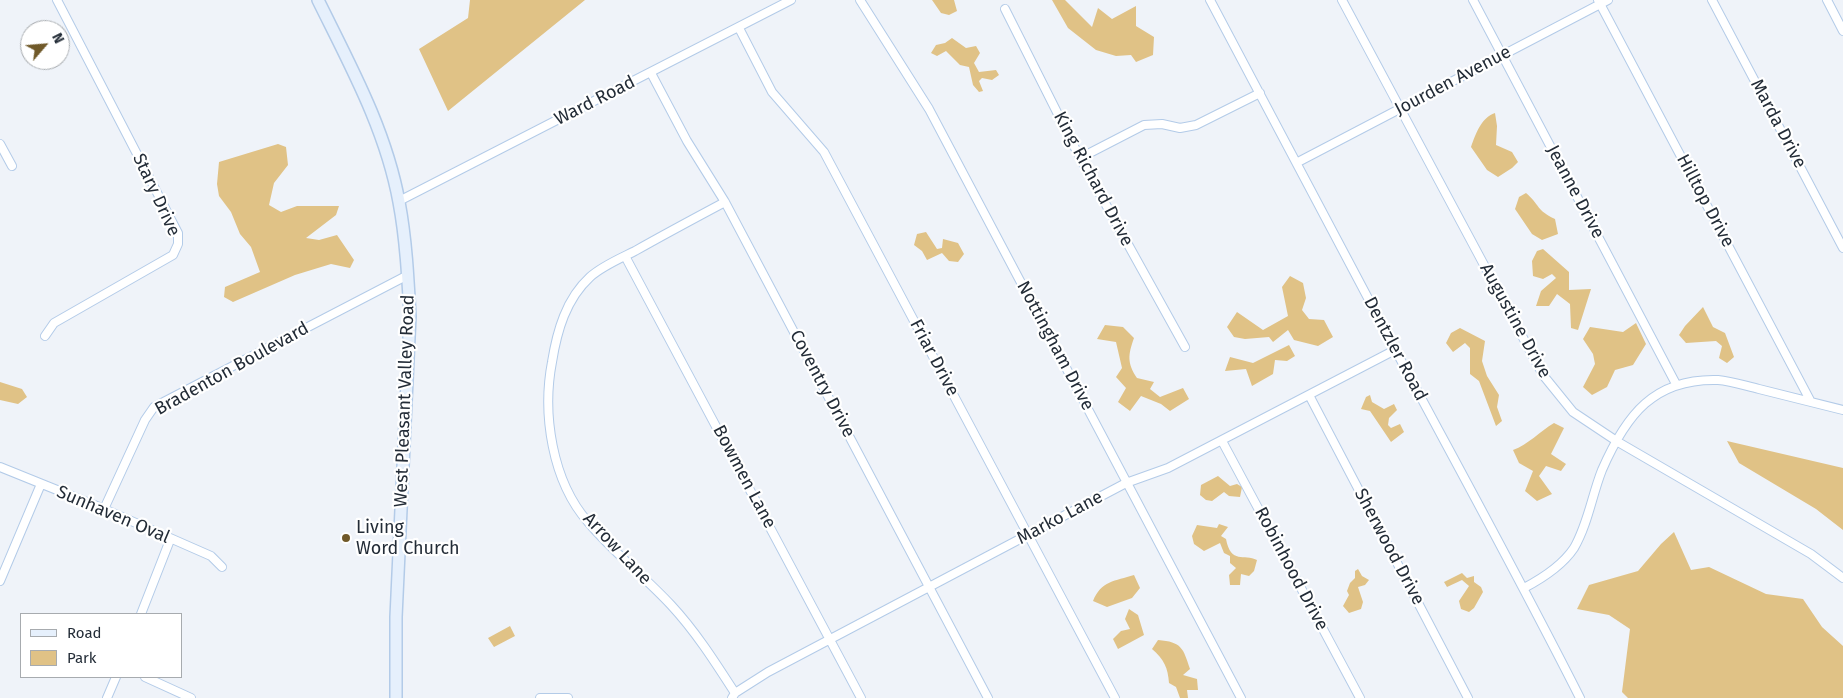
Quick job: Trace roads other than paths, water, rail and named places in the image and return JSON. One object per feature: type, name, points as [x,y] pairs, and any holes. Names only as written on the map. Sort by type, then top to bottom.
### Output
[{"type":"main road","name":"West Pleasant Valley Road","points":[[318,0],[360,84],[377,126],[399,201],[408,275],[410,316],[396,617],[396,698]]},
{"type":"street","name":"Stary Drive","points":[[45,336],[54,323],[173,255],[178,244],[178,234],[57,0]]},
{"type":"street","name":"Ward Road","points":[[399,201],[791,0]]},
{"type":"street","name":"Nottingham Drive","points":[[860,0],[874,25],[929,109],[1241,698]]},
{"type":"street","name":"Dentzler Road","points":[[1210,0],[1298,162],[1395,350],[1524,588],[1580,698]]},
{"type":"street","name":"Augustine Drive","points":[[1342,0],[1543,376],[1573,412],[1618,442],[1811,554],[1843,578]]},
{"type":"street","name":"Jeanne Drive","points":[[1473,0],[1676,384]]},
{"type":"street","name":"Jourden Avenue","points":[[1298,162],[1599,2],[1608,0]]},
{"type":"street","name":"Marda Drive","points":[[1712,0],[1843,248]]},
{"type":"street","points":[[1827,0],[1843,31]]},
{"type":"street","name":"Hilltop Drive","points":[[1599,2],[1811,402]]},
{"type":"street","name":"King Richard Drive","points":[[1005,9],[1080,158],[1185,347]]},
{"type":"street","name":"Friar Drive","points":[[739,28],[772,92],[824,152],[1115,698]]},
{"type":"street","name":"Coventry Drive","points":[[651,73],[687,141],[725,202],[988,698]]},
{"type":"street","points":[[1080,158],[1144,126],[1162,124],[1180,128],[1196,125],[1260,93]]},
{"type":"street","points":[[0,144],[12,166]]},
{"type":"street","name":"Arrow Lane","points":[[725,202],[590,277],[568,306],[556,335],[548,397],[548,424],[556,458],[569,491],[586,521],[624,561],[669,603],[694,632],[733,696]]},
{"type":"street","name":"Bowmen Lane","points":[[626,256],[861,698]]},
{"type":"street","name":"Bradenton Boulevard","points":[[104,509],[145,420],[154,407],[408,275]]},
{"type":"street","name":"Marko Lane","points":[[733,696],[768,672],[1028,534],[1126,483],[1168,468],[1222,441],[1395,350]]},
{"type":"street","points":[[1524,588],[1546,576],[1572,550],[1580,537],[1603,470],[1630,418],[1649,399],[1676,384],[1720,380],[1843,410]]},
{"type":"street","name":"Sherwood Drive","points":[[1309,395],[1468,698]]},
{"type":"street","name":"Robinhood Drive","points":[[1222,441],[1360,698]]},
{"type":"street","name":"Sunhaven Oval","points":[[0,467],[104,509],[170,540],[211,556],[222,567]]},
{"type":"street","points":[[0,581],[41,484]]},
{"type":"street","points":[[141,613],[170,540]]},
{"type":"street","points":[[107,698],[116,678]]},
{"type":"street","points":[[147,678],[191,698]]},
{"type":"street","points":[[540,698],[568,698]]},
{"type":"place","name":"Living Word Church","points":[[346,538]]}]
